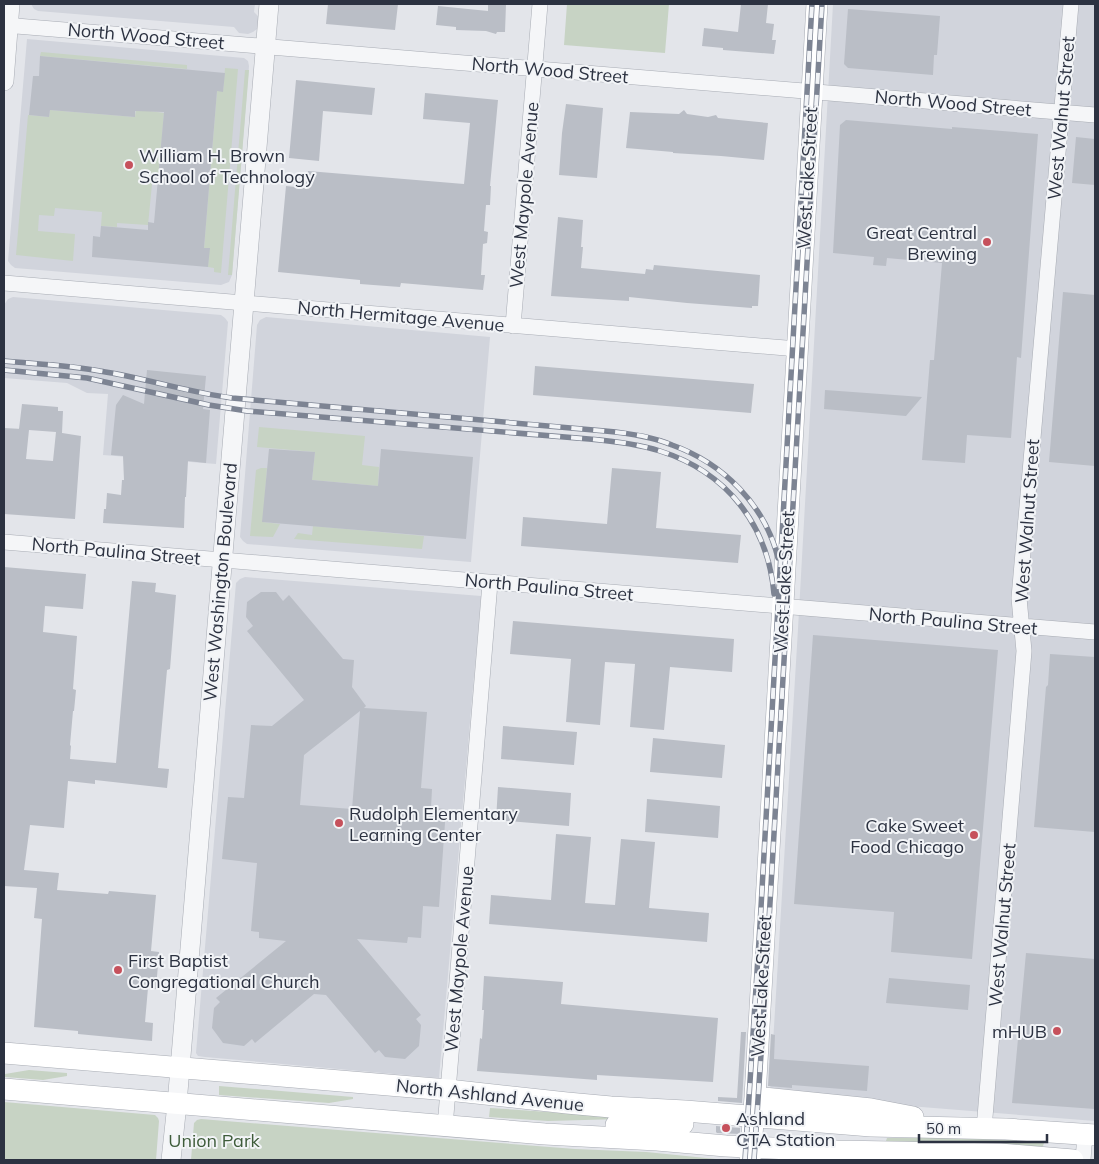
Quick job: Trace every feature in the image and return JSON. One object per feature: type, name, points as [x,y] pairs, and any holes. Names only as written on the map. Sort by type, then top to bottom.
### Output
[{"type":"main road","name":"West Lake Street","points":[[753,1130],[817,4]]},
{"type":"main road","name":"North Ashland Avenue","points":[[4,1053],[448,1090],[566,1103],[753,1130],[837,1151],[1000,1154],[1073,1160]]},
{"type":"main road","name":"North Ashland Avenue","points":[[4,1089],[545,1134],[580,1135],[753,1130],[871,1109],[981,1129],[1090,1135]]},
{"type":"street","points":[[4,81],[6,25],[10,4]]},
{"type":"street","name":"West Washington Boulevard","points":[[170,1160],[177,1104],[269,4]]},
{"type":"street","name":"West Maypole Avenue","points":[[513,326],[540,4]]},
{"type":"street","name":"West Walnut Street","points":[[981,1129],[1024,651],[1018,598],[1071,4]]},
{"type":"street","name":"North Wood Street","points":[[6,25],[1095,114]]},
{"type":"street","name":"North Hermitage Avenue","points":[[4,283],[798,349]]},
{"type":"street","name":"North Paulina Street","points":[[4,542],[1095,632]]},
{"type":"street","name":"West Maypole Avenue","points":[[446,1127],[490,583]]},
{"type":"street","points":[[1083,1160],[1090,1135]]},
{"type":"shaded area","points":[[31,4],[255,4],[254,12],[259,17],[257,29],[248,34],[239,33],[234,27],[38,11]]},
{"type":"shaded area","points":[[833,4],[1095,4],[1095,1121],[772,1095],[770,1093]]},
{"type":"shaded area","name":"William H. Brown School of Technology","points":[[27,39],[244,58],[248,61],[232,275],[229,282],[221,285],[15,268],[11,265],[8,261]]},
{"type":"shaded area","points":[[13,297],[221,315],[225,318],[228,322],[216,464],[103,455],[108,394],[87,393],[67,383],[4,378],[4,305],[8,299]]},
{"type":"shaded area","points":[[266,317],[490,337],[471,562],[247,544],[243,541],[240,537],[257,325],[260,320]]},
{"type":"shaded area","name":"Rudolph Elementary Learning Center","points":[[245,577],[481,596],[439,1078],[205,1057],[198,1056],[196,1053],[236,583]]},
{"type":"green space","points":[[567,4],[669,4],[665,53],[564,45]]},
{"type":"green space","points":[[41,52],[187,65],[187,69],[40,56]]},
{"type":"green space","points":[[225,68],[238,69],[221,273],[214,272],[214,268],[208,267],[209,248],[204,248],[217,91],[223,91]]},
{"type":"green space","points":[[245,70],[249,70],[232,275],[228,275]]},
{"type":"green space","points":[[136,109],[164,113],[159,174],[153,174],[148,225],[117,223],[117,227],[101,226],[102,212],[55,208],[54,216],[39,215],[38,231],[75,234],[73,261],[16,255],[28,115],[49,117],[50,110],[135,117]]},
{"type":"green space","points":[[259,427],[365,436],[362,465],[379,467],[378,486],[312,480],[315,452],[257,447]]},
{"type":"green space","points":[[267,468],[263,522],[280,524],[273,537],[250,536],[256,470]]},
{"type":"green space","points":[[313,526],[424,536],[422,549],[294,539],[298,533],[312,535]]},
{"type":"green space","points":[[29,1070],[67,1073],[67,1076],[43,1080],[5,1077],[5,1074]]},
{"type":"green space","points":[[219,1086],[353,1097],[353,1099],[329,1103],[219,1095]]},
{"type":"green space","name":"Union Park","points":[[4,1102],[155,1115],[159,1121],[156,1160],[4,1160]]},
{"type":"green space","points":[[490,1108],[621,1117],[621,1119],[548,1121],[489,1117]]},
{"type":"green space","name":"Union Park","points":[[201,1119],[575,1149],[646,1152],[726,1160],[191,1160],[194,1123]]},
{"type":"green space","points":[[887,1138],[1008,1138],[1044,1143],[1042,1147],[886,1141]]},
{"type":"building","points":[[328,4],[398,4],[395,30],[326,24]]},
{"type":"building","points":[[488,4],[506,4],[505,32],[497,32],[496,34],[486,31],[456,30],[456,27],[436,25],[438,6],[488,11]]},
{"type":"building","points":[[741,4],[768,4],[766,23],[774,24],[772,40],[776,40],[774,54],[723,50],[723,48],[702,46],[704,28],[738,32]]},
{"type":"building","points":[[848,9],[940,16],[937,55],[934,55],[933,75],[848,68],[844,64]]},
{"type":"building","points":[[40,56],[225,73],[223,92],[217,91],[204,248],[210,248],[208,267],[92,257],[93,236],[100,237],[101,226],[148,230],[148,222],[154,223],[164,112],[135,111],[135,117],[50,110],[49,117],[29,115],[33,76],[39,76]]},
{"type":"building","points":[[296,80],[375,88],[372,115],[323,111],[319,161],[289,158]]},
{"type":"building","points":[[425,93],[498,100],[490,205],[486,205],[484,231],[488,232],[487,243],[483,244],[481,275],[485,275],[483,290],[401,283],[400,287],[360,284],[360,280],[278,272],[286,186],[305,188],[308,171],[464,184],[470,123],[423,119]]},
{"type":"building","points":[[566,104],[603,108],[597,178],[559,175]]},
{"type":"building","points":[[684,110],[687,114],[708,117],[716,115],[718,118],[768,123],[764,160],[626,148],[630,112],[679,114]]},
{"type":"building","points":[[846,120],[1038,134],[1021,358],[1017,357],[1011,438],[967,435],[965,463],[922,460],[930,360],[934,360],[942,263],[887,258],[886,266],[873,265],[874,257],[833,253],[840,125]]},
{"type":"building","points":[[1076,137],[1095,139],[1095,185],[1072,183]]},
{"type":"building","points":[[558,217],[583,220],[581,268],[645,274],[646,269],[653,270],[654,265],[760,275],[758,306],[752,306],[752,308],[629,297],[629,301],[551,296]]},
{"type":"building","points":[[1063,292],[1095,295],[1095,466],[1049,462]]},
{"type":"building","points":[[535,366],[754,384],[751,413],[533,395]]},
{"type":"building","points":[[147,370],[206,376],[203,409],[210,410],[206,463],[188,461],[184,528],[103,523],[107,493],[121,495],[122,480],[124,480],[123,456],[111,455],[116,405],[123,395],[144,404]]},
{"type":"building","points":[[825,390],[922,397],[906,416],[824,409]]},
{"type":"building","points":[[22,404],[58,407],[58,411],[63,411],[62,433],[81,436],[75,519],[4,514],[4,428],[19,429]],"holes":[[[29,430],[56,432],[53,461],[26,459]]]},
{"type":"building","points":[[269,449],[315,452],[312,480],[378,486],[381,449],[473,457],[466,539],[262,522]]},
{"type":"building","points":[[612,468],[661,472],[656,528],[741,535],[738,563],[521,546],[523,517],[607,524]]},
{"type":"building","points":[[4,567],[86,574],[83,609],[45,606],[43,632],[77,636],[73,689],[76,690],[70,759],[116,763],[132,581],[156,583],[155,592],[176,595],[170,669],[167,670],[158,768],[169,769],[167,788],[95,780],[95,784],[68,781],[64,828],[30,825],[24,870],[59,873],[57,890],[108,894],[109,891],[156,895],[151,951],[159,952],[156,989],[148,988],[145,1022],[153,1023],[152,1041],[78,1034],[78,1031],[34,1027],[42,919],[34,918],[37,888],[4,886]]},
{"type":"building","points":[[261,592],[276,592],[283,601],[289,595],[343,659],[354,660],[352,687],[366,706],[364,708],[427,712],[421,788],[432,789],[431,808],[446,809],[439,907],[423,906],[421,938],[408,937],[407,943],[357,939],[421,1015],[416,1019],[421,1025],[419,1046],[405,1059],[385,1057],[379,1050],[375,1053],[326,995],[314,994],[255,1043],[252,1039],[244,1046],[223,1043],[212,1028],[214,1008],[220,1002],[216,998],[286,941],[259,938],[259,932],[251,931],[257,863],[222,859],[228,797],[244,798],[251,725],[272,726],[304,700],[247,631],[253,626],[246,617],[247,602]],"holes":[[[360,711],[352,809],[300,805],[304,755]]]},
{"type":"building","points":[[513,621],[734,639],[732,672],[670,667],[664,730],[630,727],[635,664],[605,662],[600,725],[566,722],[571,659],[510,654]]},
{"type":"building","points":[[813,635],[998,650],[972,959],[891,952],[894,912],[794,904]]},
{"type":"building","points":[[1050,654],[1095,657],[1095,832],[1034,827]]},
{"type":"building","points":[[503,726],[577,732],[574,765],[501,759]]},
{"type":"building","points":[[653,738],[725,745],[722,778],[650,772]]},
{"type":"building","points":[[498,787],[571,793],[569,826],[496,820]]},
{"type":"building","points":[[647,799],[720,806],[718,838],[645,832]]},
{"type":"building","points":[[556,834],[591,837],[585,903],[615,905],[621,839],[655,842],[649,908],[709,913],[707,942],[489,924],[491,895],[551,900]]},
{"type":"building","name":"mHUB","points":[[1026,953],[1095,959],[1095,1109],[1012,1103]]},
{"type":"building","points":[[484,976],[563,982],[561,1004],[718,1018],[713,1082],[597,1075],[597,1080],[477,1071],[480,1038],[482,1039]]},
{"type":"building","points":[[889,978],[970,985],[968,1010],[886,1003]]},
{"type":"building","points":[[741,1032],[746,1032],[742,1103],[718,1101],[718,1097],[737,1098]]},
{"type":"building","points":[[771,1034],[775,1035],[774,1059],[869,1066],[867,1091],[792,1085],[792,1088],[768,1086]]},
{"type":"building","points":[[716,1126],[740,1128],[740,1134],[717,1133]]},
{"type":"railway","points":[[745,1160],[812,4]]},
{"type":"railway","points":[[754,1160],[822,4]]},
{"type":"railway","points":[[4,361],[88,369],[232,398],[605,431],[647,437],[691,453],[725,475],[739,488],[763,521],[772,539],[778,558]]},
{"type":"railway","points":[[4,370],[87,378],[209,405],[247,411],[598,440],[625,443],[660,451],[684,460],[705,473],[724,487],[740,504],[753,524],[763,546],[770,569],[774,594]]},
{"type":"place","name":"William H. Brown School of Technology","points":[[129,165]]},
{"type":"place","name":"Great Central Brewing","points":[[987,242]]},
{"type":"place","name":"Rudolph Elementary Learning Center","points":[[339,823]]},
{"type":"place","name":"Cake Sweet Food Chicago","points":[[974,835]]},
{"type":"place","name":"First Baptist Congregational Church","points":[[118,970]]},
{"type":"place","name":"mHUB","points":[[1057,1031]]},
{"type":"place","name":"Ashland CTA Station","points":[[726,1128]]}]
